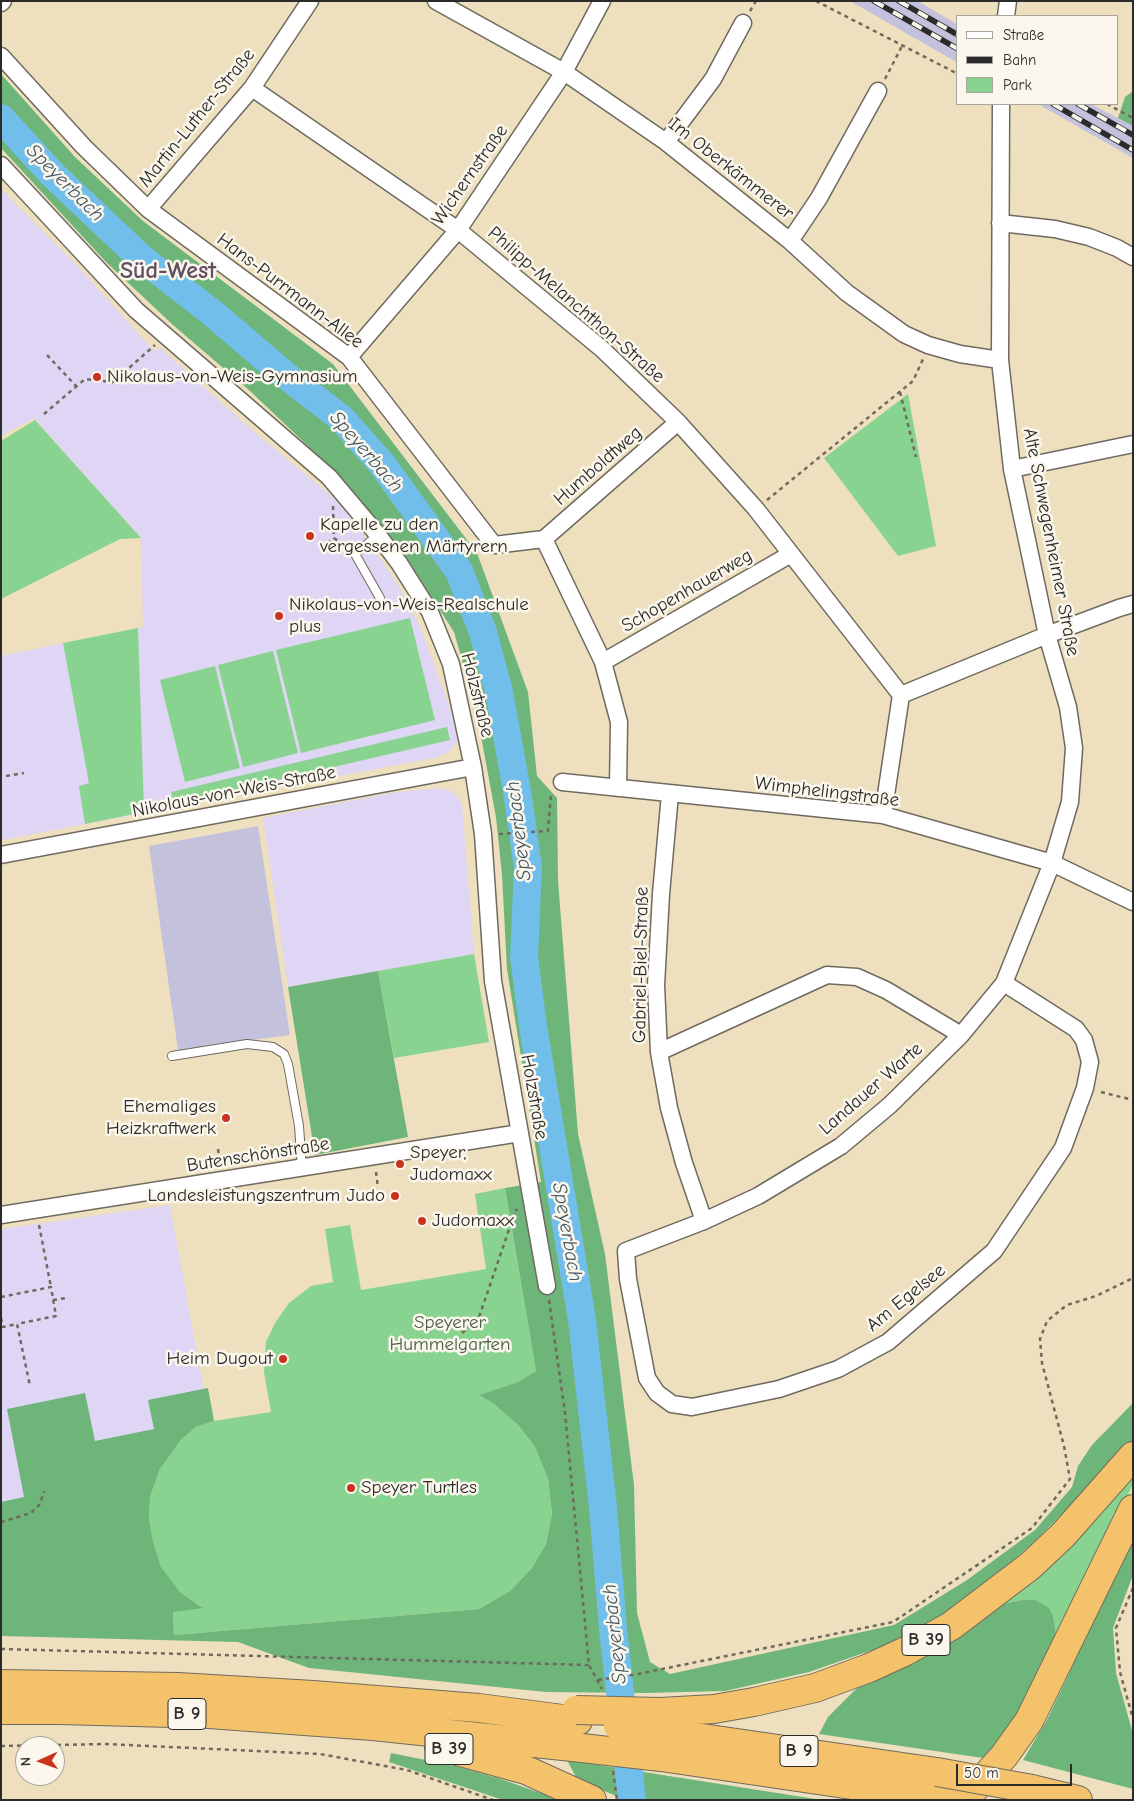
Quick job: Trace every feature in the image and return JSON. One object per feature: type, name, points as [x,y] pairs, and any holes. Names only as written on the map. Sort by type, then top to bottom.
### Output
[{"type":"highway","name":"B 39","points":[[479,1708],[577,1715],[661,1734],[714,1709],[815,1688],[869,1668],[906,1651],[951,1626],[1030,1566],[1062,1535],[1133,1456]]},
{"type":"highway","points":[[956,1800],[975,1788],[1004,1756],[1029,1721],[1133,1509]]},
{"type":"highway","name":"B 9","points":[[1,1684],[178,1687],[479,1708]]},
{"type":"highway","name":"B 9","points":[[1,1710],[209,1714],[373,1726],[582,1748],[661,1734],[937,1772],[1032,1789],[1078,1800]]},
{"type":"highway","name":"B 39","points":[[373,1726],[526,1770],[590,1799]]},
{"type":"highway","name":"B 9","points":[[661,1734],[900,1792],[945,1800]]},
{"type":"street","name":"Martin-Luther-Straße","points":[[148,209],[252,88],[310,1]]},
{"type":"street","name":"Im Oberkämmerer","points":[[436,1],[564,72],[666,142],[790,241],[847,294],[904,334],[928,345],[960,354],[1000,360]]},
{"type":"street","name":"Wichernstraße","points":[[349,357],[458,230],[564,72],[602,1]]},
{"type":"street","points":[[1006,15],[1008,1]]},
{"type":"street","points":[[666,142],[713,80],[743,23]]},
{"type":"street","name":"Hans-Purrmann-Allee","points":[[1,56],[84,147],[148,209],[349,357],[494,545],[544,539]]},
{"type":"street","name":"Philipp-Melanchthon-Straße","points":[[252,88],[458,230],[602,349],[678,422],[756,509],[901,694]]},
{"type":"street","points":[[790,241],[819,198],[878,91]]},
{"type":"street","name":"Alte Schwegenheimer Straße","points":[[1001,105],[1000,360],[1012,469],[1047,635],[1068,708],[1074,748],[1070,802],[1052,863]]},
{"type":"street","name":"Holzstraße","points":[[1,165],[136,310],[329,477],[399,562],[430,612],[451,664],[474,767],[483,834],[493,981],[547,1286]]},
{"type":"street","points":[[1000,223],[1055,229],[1089,237],[1117,248],[1133,257]]},
{"type":"street","name":"Humboldtweg","points":[[544,539],[678,422]]},
{"type":"street","points":[[1012,469],[1133,444]]},
{"type":"street","points":[[544,539],[603,662],[619,722],[618,788]]},
{"type":"street","name":"Schopenhauerweg","points":[[603,662],[791,554]]},
{"type":"street","points":[[883,815],[901,694],[1047,635],[1133,604]]},
{"type":"street","name":"Nikolaus-von-Weis-Straße","points":[[1,855],[474,767]]},
{"type":"street","name":"Wimphelingstraße","points":[[562,782],[883,815],[1052,863],[1133,902]]},
{"type":"street","name":"Gabriel-Biel-Straße","points":[[670,794],[661,894],[656,985],[659,1052],[668,1108],[704,1221]]},
{"type":"street","name":"Landauer Warte","points":[[626,1251],[704,1221],[758,1196],[841,1146],[890,1105],[961,1035],[1004,983],[1052,863]]},
{"type":"street","points":[[659,1052],[827,975],[857,977],[886,990],[961,1035]]},
{"type":"street","name":"Am Egelsee","points":[[626,1251],[628,1279],[647,1378],[657,1393],[672,1404],[692,1407],[769,1391],[838,1369],[888,1342],[994,1251],[1063,1148],[1085,1088],[1090,1062],[1084,1040],[1076,1029],[1004,983]]},
{"type":"street","name":"Butenschönstraße","points":[[1,1215],[520,1134]]},
{"type":"lane","points":[[378,535],[355,554],[380,598]]},
{"type":"lane","points":[[172,1056],[247,1044],[273,1047],[284,1054],[288,1064],[299,1126],[302,1168]]},
{"type":"path","points":[[816,1],[956,73]]},
{"type":"path","points":[[878,91],[902,46]]},
{"type":"path","points":[[1109,105],[1133,118]]},
{"type":"path","points":[[756,509],[913,381],[928,345]]},
{"type":"path","points":[[44,414],[86,379],[113,382],[152,348]]},
{"type":"path","points":[[47,356],[77,387]]},
{"type":"path","points":[[900,392],[916,458]]},
{"type":"path","points":[[334,538],[333,506],[344,494]]},
{"type":"path","points":[[321,548],[334,538]]},
{"type":"path","points":[[334,538],[355,554]]},
{"type":"path","points":[[6,776],[24,773]]},
{"type":"path","points":[[501,834],[548,831],[552,782],[562,782]]},
{"type":"path","points":[[1085,1088],[1133,1100]]},
{"type":"path","points":[[462,1333],[478,1320],[514,1212],[530,1194]]},
{"type":"path","points":[[1,1318],[3,1326],[56,1316],[36,1210]]},
{"type":"path","points":[[598,1680],[638,1674],[893,1622],[1032,1528],[1070,1480],[1064,1446],[1042,1363],[1040,1338],[1047,1321],[1067,1305],[1096,1296],[1133,1278]]},
{"type":"path","points":[[547,1286],[565,1413],[589,1664],[605,1695]]},
{"type":"path","points":[[1,1297],[51,1287]]},
{"type":"path","points":[[53,1300],[66,1298]]},
{"type":"path","points":[[17,1324],[30,1386]]},
{"type":"path","points":[[1,1522],[31,1513],[40,1504],[44,1491]]},
{"type":"path","points":[[1133,1588],[1116,1628],[1120,1672],[1133,1719]]},
{"type":"path","points":[[1,1649],[589,1664]]},
{"type":"path","points":[[1,1746],[106,1744],[320,1754],[407,1770],[493,1800]]},
{"type":"path","points":[[613,1771],[617,1800]]},
{"type":"shaded area","points":[[850,1],[918,1],[956,24],[956,62]]},
{"type":"shaded area","points":[[1040,105],[1093,105],[1133,126],[1133,158]]},
{"type":"shaded area","points":[[1,189],[80,269],[154,351],[159,347],[253,431],[334,498],[357,525],[397,583],[420,627],[452,714],[458,741],[447,753],[434,758],[1,840],[1,656],[143,627],[141,538],[34,418],[1,436]]},
{"type":"shaded area","points":[[438,788],[448,790],[456,795],[462,804],[474,954],[288,987],[263,818],[391,793]]},
{"type":"shaded area","points":[[258,826],[290,1035],[178,1050],[149,846]]},
{"type":"shaded area","points":[[170,1205],[208,1414],[1,1553],[1,1229]]},
{"type":"green space","points":[[1,74],[75,157],[143,221],[333,364],[477,553],[528,692],[537,776],[557,798],[558,881],[578,1134],[605,1254],[634,1485],[637,1613],[650,1662],[670,1674],[894,1625],[967,1580],[1035,1530],[1072,1487],[1078,1466],[1092,1445],[1133,1403],[1133,1443],[1039,1537],[993,1579],[940,1619],[881,1647],[809,1672],[725,1691],[645,1693],[546,1692],[309,1668],[238,1642],[1,1636],[1,1502],[24,1497],[7,1409],[85,1393],[95,1441],[154,1429],[148,1400],[208,1388],[214,1421],[196,1427],[181,1440],[160,1469],[150,1497],[149,1519],[161,1567],[180,1592],[203,1608],[173,1612],[174,1635],[479,1609],[510,1591],[532,1568],[546,1544],[552,1514],[548,1479],[535,1447],[519,1426],[494,1404],[479,1395],[518,1382],[536,1371],[505,1188],[541,1182],[507,969],[502,875],[496,817],[476,709],[454,632],[409,562],[371,514],[329,466],[250,391],[173,325],[106,262],[1,148]]},
{"type":"green space","points":[[1133,91],[1133,126],[1118,118],[1125,97]]},
{"type":"green space","points":[[908,394],[936,546],[898,556],[824,458]]},
{"type":"green space","points":[[35,420],[141,538],[120,539],[1,599],[1,441]]},
{"type":"green space","points":[[410,618],[435,720],[301,753],[276,650]]},
{"type":"green space","points":[[138,628],[144,812],[85,824],[79,786],[89,783],[63,643]]},
{"type":"green space","points":[[273,651],[298,753],[243,767],[218,665]]},
{"type":"green space","points":[[215,666],[240,768],[185,782],[160,680]]},
{"type":"green space","points":[[447,727],[450,740],[174,804],[171,792]]},
{"type":"green space","points":[[474,954],[489,1042],[394,1058],[378,971]]},
{"type":"green space","points":[[378,971],[408,1137],[315,1155],[288,987]]},
{"type":"green space","name":"Speyer Turtles","points":[[505,1188],[536,1371],[518,1382],[479,1395],[494,1404],[519,1426],[535,1447],[548,1479],[552,1514],[546,1544],[532,1568],[510,1591],[479,1609],[174,1635],[173,1612],[202,1607],[180,1592],[170,1581],[161,1567],[153,1541],[149,1519],[150,1497],[160,1469],[181,1440],[196,1427],[214,1421],[271,1412],[264,1372],[266,1342],[275,1323],[289,1303],[311,1286],[333,1282],[325,1229],[350,1225],[361,1290],[486,1269],[475,1194]]},
{"type":"green space","points":[[1133,1470],[1133,1484],[1056,1653],[1056,1634],[1053,1616],[1022,1600],[1003,1604],[983,1612]]},
{"type":"green space","points":[[1133,1534],[1133,1575],[1113,1628],[1116,1673],[1133,1734],[1133,1789],[1023,1760],[1047,1720]]},
{"type":"green space","points":[[1022,1600],[1035,1600],[1049,1608],[1053,1616],[1056,1634],[1056,1653],[990,1759],[819,1734],[828,1717],[866,1679],[983,1612],[1003,1604]]},
{"type":"green space","points":[[391,1753],[455,1766],[501,1779],[560,1800],[503,1800],[389,1762]]},
{"type":"green space","points":[[567,1760],[822,1800],[625,1800],[577,1779]]},
{"type":"waterway","name":"Speyerbach","points":[[1,118],[53,175],[140,257],[210,311],[285,375],[341,418],[382,464],[459,571],[483,632],[499,692],[517,791],[528,868],[524,957],[533,1026],[582,1320],[603,1507],[613,1629],[632,1800]]},
{"type":"railway","points":[[874,1],[956,48]]},
{"type":"railway","points":[[899,1],[956,34]]},
{"type":"railway","points":[[1055,105],[1133,150]]},
{"type":"railway","points":[[1080,105],[1133,135]]},
{"type":"place","name":"Nikolaus-von-Weis-Gymnasium","points":[[97,377]]},
{"type":"place","name":"Kapelle zu den vergessenen Märtyrern","points":[[310,536]]},
{"type":"place","name":"Nikolaus-von-Weis-Realschule plus","points":[[279,616]]},
{"type":"place","name":"Ehemaliges Heizkraftwerk","points":[[226,1118]]},
{"type":"place","name":"Speyer, Judomaxx","points":[[400,1164]]},
{"type":"place","name":"Landesleistungszentrum Judo","points":[[395,1196]]},
{"type":"place","name":"Judomaxx","points":[[422,1221]]},
{"type":"place","name":"Heim Dugout","points":[[283,1359]]},
{"type":"place","name":"Speyer Turtles","points":[[351,1488]]},
{"type":"district","name":"Süd-West","points":[[168,271]]},
{"type":"park label","name":"Speyerer Hummelgarten","points":[[450,1334]]}]
